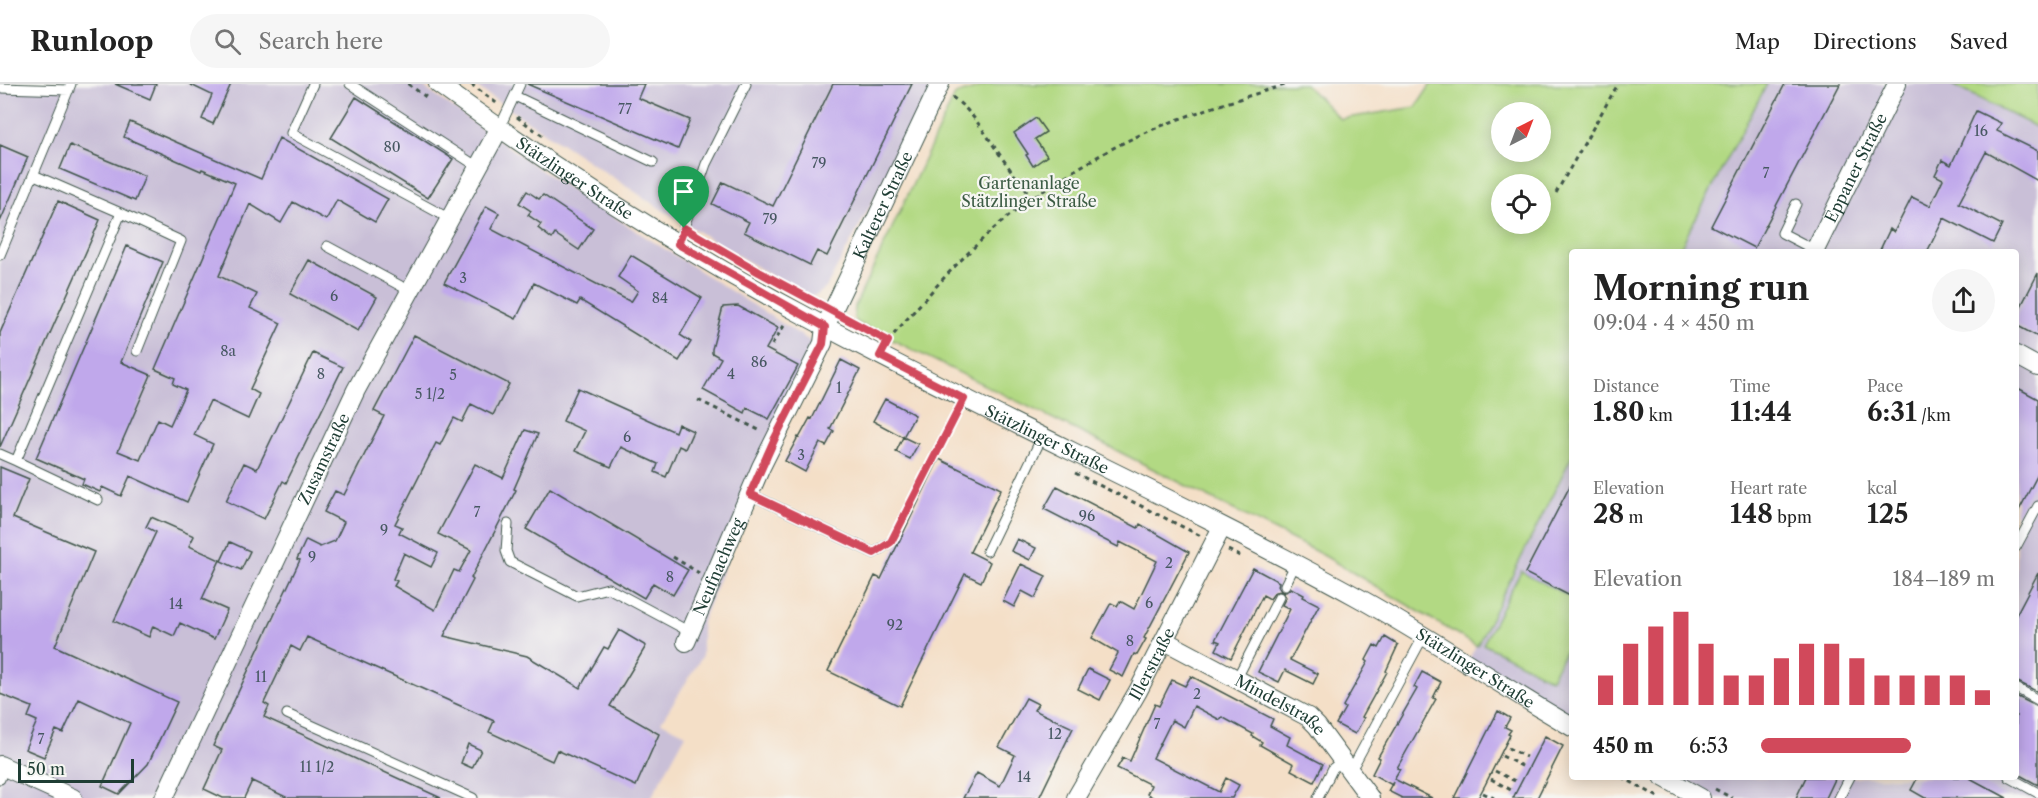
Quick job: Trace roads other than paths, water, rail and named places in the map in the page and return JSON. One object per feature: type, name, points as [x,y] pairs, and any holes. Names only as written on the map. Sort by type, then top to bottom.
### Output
[{"type":"street","name":"Stätzlinger Straße","points":[[438,84],[499,129],[678,244],[793,310],[825,327],[884,348],[964,399],[1222,527],[1361,600],[1569,725]]},
{"type":"street","name":"Eppaner Straße","points":[[1817,249],[1897,84]]},
{"type":"street","name":"Kalterer Straße","points":[[825,327],[938,86]]},
{"type":"street","name":"Zusamstraße","points":[[164,798],[356,390],[499,129]]},
{"type":"street","name":"Neufnachweg","points":[[688,637],[775,438],[823,344],[825,327]]},
{"type":"street","name":"Illerstraße","points":[[1076,798],[1138,692],[1222,527]]},
{"type":"street","name":"Mindelstraße","points":[[1165,640],[1308,717],[1370,798]]},
{"type":"street","points":[[1,770],[73,798]]},
{"type":"street","points":[[1668,780],[1701,798]]},
{"type":"lane","points":[[313,84],[291,133],[450,219]]},
{"type":"lane","points":[[350,84],[478,167]]},
{"type":"lane","points":[[499,129],[520,84]]},
{"type":"lane","points":[[678,244],[706,164],[746,84]]},
{"type":"lane","points":[[0,88],[70,87],[0,255]]},
{"type":"lane","points":[[515,96],[653,162]]},
{"type":"lane","points":[[34,175],[181,241],[137,351]]},
{"type":"lane","points":[[1796,204],[1782,233],[1812,249]]},
{"type":"lane","points":[[16,460],[121,213]]},
{"type":"lane","points":[[327,246],[410,291]]},
{"type":"lane","points":[[987,551],[1042,437]]},
{"type":"lane","points":[[0,454],[98,500]]},
{"type":"lane","points":[[750,494],[874,553],[891,542]]},
{"type":"lane","points":[[2019,541],[2038,506]]},
{"type":"lane","points":[[508,524],[506,551],[510,562],[577,596],[608,588],[688,637]]},
{"type":"lane","points":[[1285,585],[1295,565]]},
{"type":"lane","points":[[1237,678],[1279,597]]},
{"type":"lane","points":[[1318,798],[1333,768],[1355,763],[1423,637]]},
{"type":"lane","points":[[2019,690],[2038,700]]},
{"type":"lane","points":[[287,714],[474,798]]},
{"type":"lane","points":[[1839,798],[1848,780]]},
{"type":"lane","points":[[2014,780],[2038,793]]},
{"type":"park label","name":"Gartenanlage Stätzlinger Straße","points":[[1029,192]]}]
